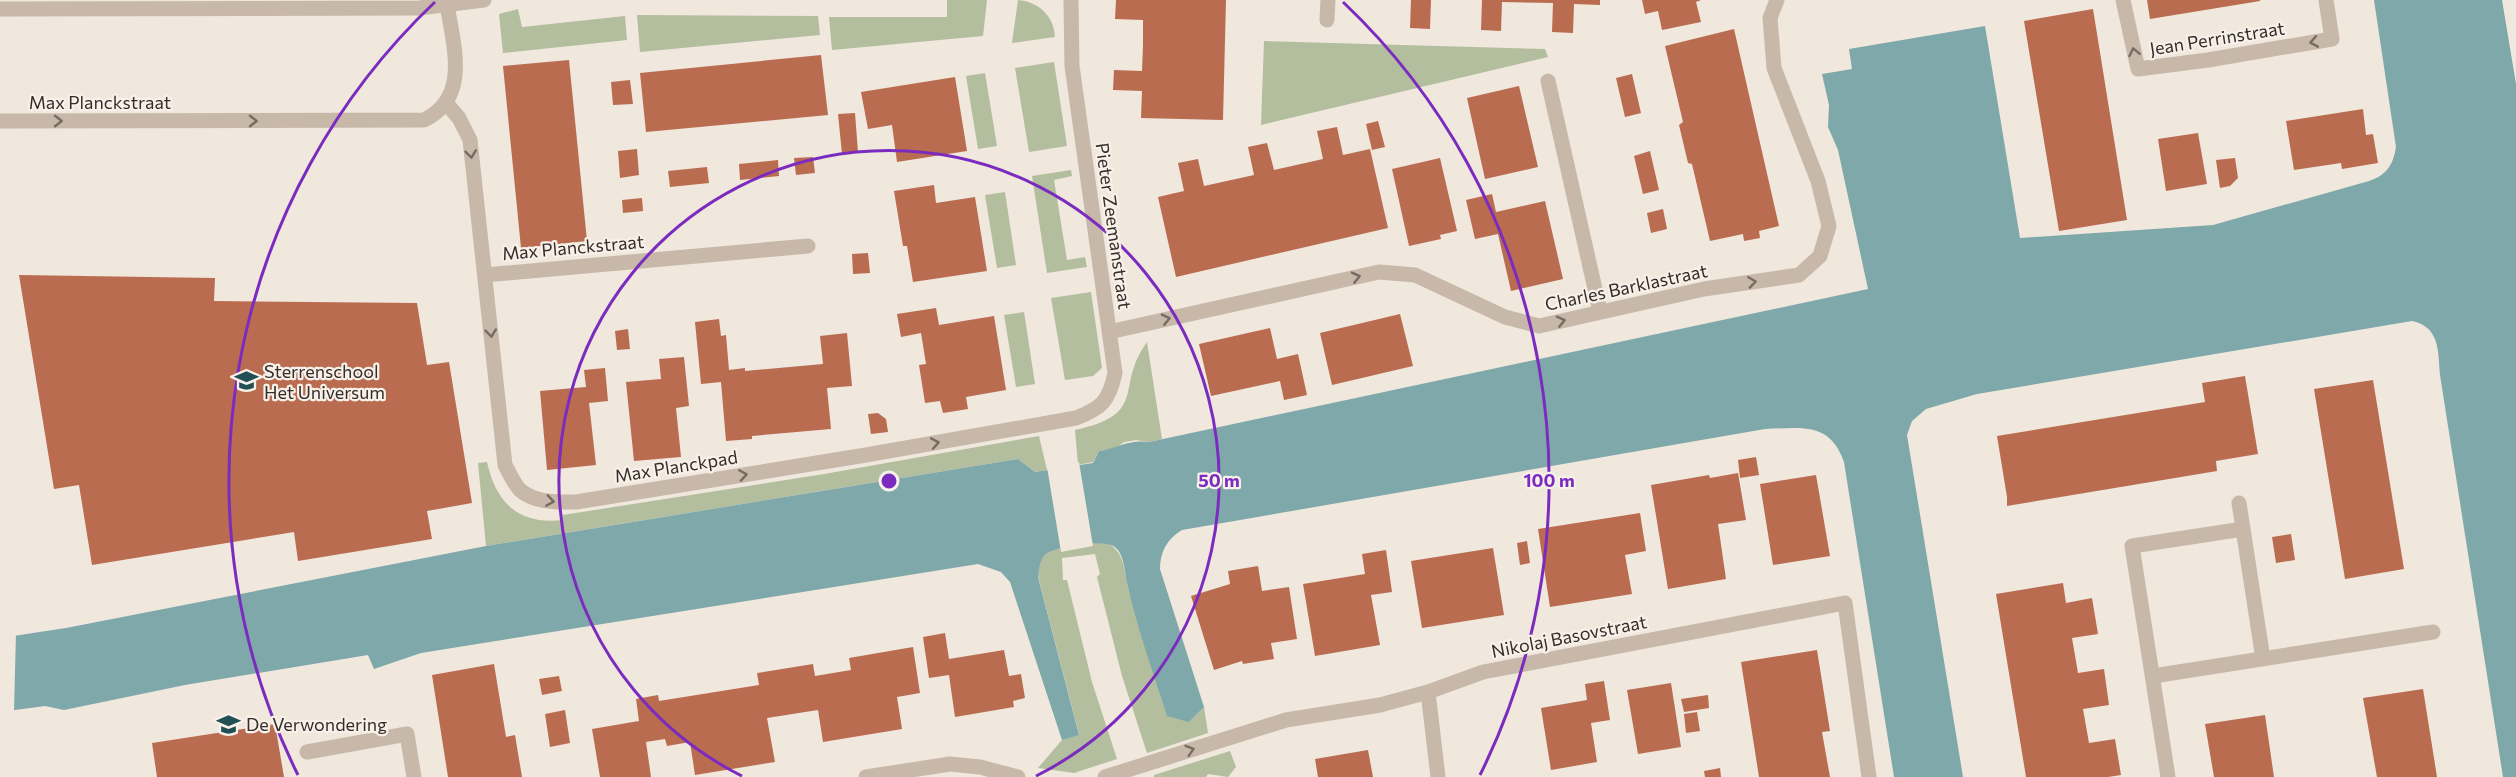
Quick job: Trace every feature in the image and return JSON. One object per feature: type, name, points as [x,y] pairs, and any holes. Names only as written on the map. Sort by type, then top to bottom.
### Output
[{"type":"street","points":[[0,9],[419,8],[484,0]]},
{"type":"street","name":"Pieter Zeemanstraat","points":[[1057,422],[1096,411],[1106,401],[1115,373],[1072,66],[1071,0]]},
{"type":"street","points":[[1327,20],[1328,0]]},
{"type":"street","name":"Charles Barklastraat","points":[[1109,332],[1379,272],[1415,275],[1505,317],[1539,326],[1704,289],[1798,275],[1820,256],[1828,226],[1818,182],[1774,68],[1770,18],[1778,0]]},
{"type":"street","name":"Jean Perrinstraat","points":[[2123,0],[2138,69],[2208,60],[2332,39],[2326,0]]},
{"type":"street","points":[[446,103],[454,88],[456,69],[447,4]]},
{"type":"street","points":[[1548,81],[1600,311]]},
{"type":"street","name":"Max Planckstraat","points":[[0,121],[424,120],[436,114],[446,103],[459,118],[470,140],[486,274],[808,246]]},
{"type":"street","name":"Max Planckpad","points":[[486,274],[505,465],[519,489],[531,496],[552,502],[576,502],[1057,422]]},
{"type":"street","points":[[2239,503],[2263,659]]},
{"type":"street","points":[[2168,777],[2132,546],[2243,529]]},
{"type":"street","name":"Nikolaj Basovstraat","points":[[1105,777],[1286,720],[1380,705],[1428,692],[1483,672],[1845,603],[1869,777]]},
{"type":"street","points":[[2152,676],[2433,632]]},
{"type":"street","points":[[1428,692],[1438,777]]},
{"type":"street","points":[[307,752],[407,734],[414,777]]},
{"type":"street","points":[[866,777],[950,764],[980,766],[1018,777]]},
{"type":"green space","points":[[947,0],[987,0],[983,36],[832,50],[829,17],[947,17]]},
{"type":"green space","points":[[1018,0],[1026,1],[1044,11],[1052,23],[1055,37],[1012,43]]},
{"type":"green space","points":[[518,9],[522,27],[625,16],[627,40],[503,53],[499,14]]},
{"type":"green space","points":[[637,15],[818,16],[820,35],[640,52]]},
{"type":"green space","points":[[1264,41],[1545,49],[1548,57],[1261,125]]},
{"type":"green space","points":[[1054,62],[1067,146],[1029,152],[1015,68]]},
{"type":"green space","points":[[985,73],[997,146],[978,149],[966,76]]},
{"type":"green space","points":[[1071,170],[1072,176],[1054,180],[1067,260],[1085,257],[1087,267],[1047,273],[1032,176]]},
{"type":"green space","points":[[1005,192],[1016,265],[997,268],[985,195]]},
{"type":"green space","points":[[1091,292],[1102,368],[1093,376],[1065,380],[1051,298]]},
{"type":"green space","points":[[1024,312],[1035,384],[1016,387],[1004,315]]},
{"type":"green space","points":[[1147,342],[1162,439],[1149,442],[1136,440],[1124,442],[1116,448],[1099,451],[1093,462],[1078,465],[1075,430],[1113,416],[1122,407],[1127,397],[1132,372]]},
{"type":"green space","points":[[1039,436],[1047,470],[1035,472],[1018,459],[486,546],[478,463],[487,462],[496,489],[512,508],[522,515],[547,521],[562,520],[563,515],[824,474]]},
{"type":"green space","points":[[1104,542],[1112,546],[1121,558],[1137,613],[1189,722],[1204,707],[1208,733],[1147,753],[1122,676],[1097,577],[1100,574],[1095,554],[1062,558],[1063,580],[1067,580],[1092,682],[1117,759],[1074,773],[1038,768],[1062,740],[1079,734],[1038,576],[1040,564],[1046,554],[1059,548]]},
{"type":"green space","points":[[1230,751],[1236,767],[1228,777],[1208,774],[1206,777],[1154,777],[1154,775]]},
{"type":"water","points":[[2374,0],[2502,0],[2516,84],[2516,777],[2503,777],[2440,375],[2438,349],[2433,334],[2421,324],[2412,321],[1977,394],[1926,409],[1912,421],[1907,435],[1963,777],[1894,777],[1844,462],[1831,439],[1822,433],[1802,428],[1765,429],[1182,530],[1165,546],[1160,569],[1204,707],[1189,722],[1167,716],[1140,633],[1119,551],[1110,545],[1092,543],[1069,546],[1045,555],[1038,577],[1079,735],[1062,740],[1010,582],[1001,572],[978,564],[421,653],[374,669],[368,655],[185,685],[64,710],[45,706],[0,712],[0,638],[66,628],[486,546],[1018,459],[1035,472],[1093,463],[1099,451],[1129,443],[1149,442],[1868,289],[1838,150],[1828,127],[1829,105],[1822,74],[1852,69],[1849,49],[1985,26],[2020,238],[2213,225],[2369,181],[2385,172],[2393,159],[2396,147]]},
{"type":"pier","points":[[1079,462],[1093,546],[1061,552],[1047,467]]},
{"type":"pier","points":[[16,632],[14,712],[0,715],[0,635]]},
{"type":"building","points":[[1116,0],[1226,0],[1223,120],[1141,118],[1142,91],[1113,90],[1114,70],[1142,71],[1143,45],[1143,20],[1115,19]]},
{"type":"building","points":[[1411,0],[1431,0],[1430,29],[1410,28]]},
{"type":"building","points":[[1482,0],[1600,0],[1600,5],[1574,4],[1573,33],[1552,32],[1553,3],[1502,2],[1501,31],[1481,30]]},
{"type":"building","points":[[1642,0],[1701,0],[1696,2],[1701,22],[1662,30],[1658,11],[1645,14]]},
{"type":"building","points":[[2147,0],[2260,0],[2260,1],[2150,19]]},
{"type":"building","points":[[2093,9],[2127,220],[2059,231],[2024,21]]},
{"type":"building","points":[[1734,29],[1779,226],[1759,231],[1760,238],[1744,241],[1743,234],[1710,241],[1692,164],[1688,163],[1679,125],[1683,122],[1665,46]]},
{"type":"building","points":[[821,55],[828,115],[646,132],[640,73]]},
{"type":"building","points":[[569,60],[587,241],[521,248],[503,66]]},
{"type":"building","points":[[1632,74],[1641,113],[1625,117],[1616,78]]},
{"type":"building","points":[[955,77],[967,151],[897,162],[892,125],[868,129],[861,92]]},
{"type":"building","points":[[630,80],[633,104],[613,105],[611,82]]},
{"type":"building","points":[[1519,86],[1538,167],[1485,179],[1467,98]]},
{"type":"building","points":[[2363,109],[2366,135],[2373,134],[2378,163],[2342,169],[2341,163],[2294,170],[2286,121]]},
{"type":"building","points":[[855,113],[858,152],[842,154],[838,114]]},
{"type":"building","points":[[1378,121],[1385,147],[1372,150],[1366,124]]},
{"type":"building","points":[[1337,127],[1343,155],[1370,149],[1388,228],[1176,277],[1158,197],[1184,191],[1178,163],[1198,159],[1204,186],[1254,175],[1248,147],[1267,143],[1274,170],[1323,159],[1317,131]]},
{"type":"building","points":[[2198,133],[2207,184],[2166,191],[2158,139]]},
{"type":"building","points":[[637,149],[639,175],[620,178],[618,151]]},
{"type":"building","points":[[1650,151],[1659,190],[1643,194],[1634,156]]},
{"type":"building","points":[[813,157],[815,173],[796,175],[794,158]]},
{"type":"building","points":[[1440,158],[1457,231],[1440,235],[1441,239],[1409,246],[1392,169]]},
{"type":"building","points":[[2235,158],[2238,178],[2230,186],[2220,188],[2216,160]]},
{"type":"building","points":[[778,160],[779,176],[740,180],[739,164]]},
{"type":"building","points":[[707,167],[709,183],[670,187],[668,171]]},
{"type":"building","points":[[934,185],[936,203],[975,197],[987,271],[913,282],[907,246],[903,246],[894,191]]},
{"type":"building","points":[[1492,194],[1496,212],[1545,201],[1563,279],[1511,291],[1498,234],[1475,239],[1466,200]]},
{"type":"building","points":[[642,198],[643,211],[623,213],[622,200]]},
{"type":"building","points":[[1663,209],[1667,229],[1651,233],[1647,213]]},
{"type":"building","points":[[868,253],[870,273],[853,274],[852,254]]},
{"type":"building","points":[[19,275],[215,278],[214,301],[417,303],[427,365],[449,362],[472,503],[427,511],[432,539],[298,561],[294,532],[92,565],[79,485],[54,489]]},
{"type":"building","points":[[936,308],[939,325],[994,316],[1006,390],[966,397],[968,409],[943,413],[940,401],[925,403],[919,365],[926,364],[921,333],[901,337],[897,314]]},
{"type":"building","points":[[1400,314],[1413,366],[1332,385],[1320,333]]},
{"type":"building","points":[[719,319],[721,336],[726,335],[729,370],[745,368],[745,371],[823,364],[820,336],[847,333],[852,386],[827,388],[831,429],[752,436],[752,439],[726,441],[721,382],[701,384],[695,322]]},
{"type":"building","points":[[1270,328],[1277,359],[1298,354],[1307,395],[1284,400],[1280,381],[1211,396],[1199,344]]},
{"type":"building","points":[[628,329],[630,349],[617,350],[615,331]]},
{"type":"building","points":[[684,357],[689,406],[676,408],[681,457],[634,461],[626,382],[661,379],[659,359]]},
{"type":"building","points":[[605,368],[608,401],[589,403],[596,465],[547,470],[540,391],[586,387],[584,370]]},
{"type":"building","points":[[2245,376],[2258,454],[2216,461],[2217,471],[2007,506],[1997,436],[2205,402],[2202,383]]},
{"type":"building","points":[[2373,380],[2404,569],[2345,579],[2314,389]]},
{"type":"building","points":[[878,413],[886,419],[888,432],[871,434],[868,414]]},
{"type":"building","points":[[1756,457],[1759,475],[1740,478],[1738,460]]},
{"type":"building","points":[[1738,473],[1746,520],[1718,524],[1726,579],[1668,589],[1651,485],[1709,475],[1710,478]]},
{"type":"building","points":[[1816,475],[1830,556],[1773,565],[1760,484]]},
{"type":"building","points":[[1640,513],[1646,551],[1625,555],[1632,594],[1550,607],[1538,529]]},
{"type":"building","points":[[2291,534],[2295,560],[2276,563],[2272,537]]},
{"type":"building","points":[[1527,541],[1530,563],[1520,565],[1517,543]]},
{"type":"building","points":[[1493,548],[1504,615],[1422,628],[1411,561]]},
{"type":"building","points":[[1386,550],[1392,592],[1371,595],[1380,645],[1315,656],[1303,584],[1365,574],[1362,554]]},
{"type":"building","points":[[1258,566],[1262,591],[1289,587],[1297,639],[1271,643],[1274,659],[1243,664],[1242,661],[1214,670],[1191,596],[1230,584],[1228,571]]},
{"type":"building","points":[[2063,583],[2066,603],[2092,598],[2098,634],[2072,638],[2078,673],[2104,669],[2109,705],[2083,709],[2089,743],[2115,739],[2121,775],[2026,777],[1996,594]]},
{"type":"building","points":[[945,633],[949,659],[1004,650],[1009,676],[1021,674],[1025,698],[1013,701],[1014,707],[955,717],[949,675],[929,678],[923,637]]},
{"type":"building","points":[[913,647],[920,693],[897,697],[902,729],[823,742],[818,710],[767,718],[775,762],[695,775],[690,742],[667,746],[665,739],[646,742],[651,777],[600,777],[592,729],[639,721],[636,699],[658,695],[659,701],[759,685],[757,673],[813,664],[815,676],[851,670],[849,658]]},
{"type":"building","points":[[1817,650],[1830,731],[1822,732],[1830,777],[1759,777],[1741,662]]},
{"type":"building","points":[[494,664],[506,737],[515,735],[522,777],[448,777],[432,675]]},
{"type":"building","points":[[559,676],[562,691],[542,695],[539,679]]},
{"type":"building","points":[[1604,681],[1610,720],[1591,723],[1597,762],[1551,770],[1541,708],[1587,700],[1585,684]]},
{"type":"building","points":[[1671,683],[1681,747],[1638,754],[1627,690]]},
{"type":"building","points":[[2423,689],[2437,777],[2377,777],[2363,698]]},
{"type":"building","points":[[1708,695],[1709,708],[1684,712],[1681,699]]},
{"type":"building","points":[[565,710],[570,743],[550,747],[545,714]]},
{"type":"building","points":[[1697,712],[1700,731],[1686,733],[1684,714]]},
{"type":"building","points":[[2265,715],[2274,777],[2214,777],[2205,724]]},
{"type":"building","points":[[275,724],[284,777],[157,777],[152,743]]},
{"type":"building","points":[[1368,750],[1373,777],[1318,777],[1315,759]]},
{"type":"building","points":[[1720,768],[1721,777],[1705,777],[1704,771]]},
{"type":"place","name":"Sterrenschool Het Universum","points":[[246,381]]},
{"type":"place","name":"De Verwondering","points":[[228,724]]}]
